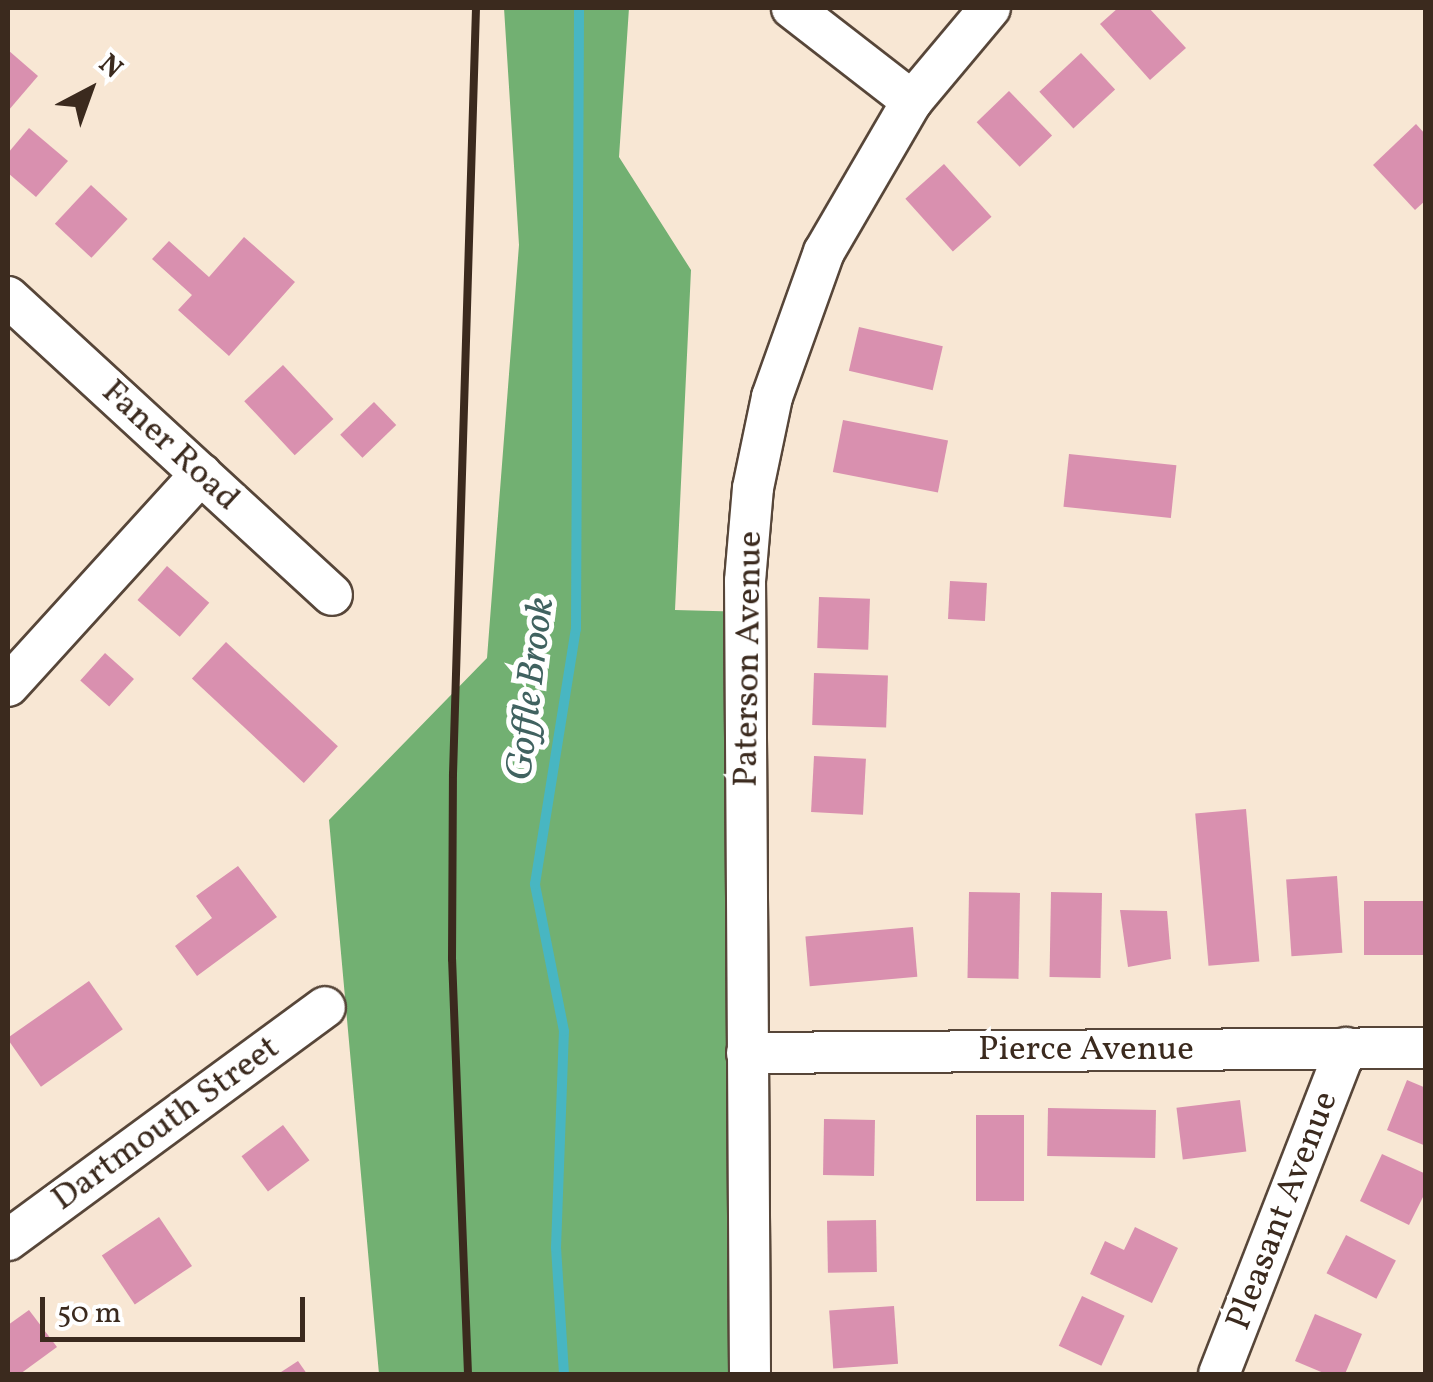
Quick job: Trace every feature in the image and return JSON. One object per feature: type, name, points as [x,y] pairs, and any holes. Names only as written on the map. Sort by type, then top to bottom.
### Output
[{"type":"street","points":[[792,8],[912,100]]},
{"type":"street","name":"Paterson Avenue","points":[[750,1374],[745,581],[754,488],[772,397],[824,252],[912,100],[990,8]]},
{"type":"street","name":"Faner Road","points":[[8,297],[332,595]]},
{"type":"street","points":[[8,686],[201,474]]},
{"type":"street","name":"Dartmouth Street","points":[[8,1240],[324,1007]]},
{"type":"street","name":"Pleasant Avenue","points":[[1219,1374],[1346,1048]]},
{"type":"street","name":"Pierce Avenue","points":[[748,1053],[1426,1048]]},
{"type":"green space","points":[[504,8],[629,8],[619,157],[691,270],[675,610],[751,612],[737,1374],[379,1374],[329,820],[487,658],[519,245]]},
{"type":"building","points":[[1118,8],[1149,8],[1186,48],[1150,80],[1100,24]]},
{"type":"building","points":[[8,50],[38,76],[8,111]]},
{"type":"building","points":[[1081,53],[1115,90],[1073,128],[1039,92]]},
{"type":"building","points":[[1009,91],[1052,136],[1020,167],[977,122]]},
{"type":"building","points":[[1416,124],[1426,135],[1426,200],[1415,210],[1373,165]]},
{"type":"building","points":[[29,128],[68,161],[36,197],[8,173],[8,153]]},
{"type":"building","points":[[944,164],[992,217],[953,252],[905,199]]},
{"type":"building","points":[[91,185],[128,219],[91,258],[55,224]]},
{"type":"building","points":[[244,237],[295,282],[229,356],[178,310],[192,295],[152,259],[169,241],[209,277]]},
{"type":"building","points":[[859,327],[943,346],[933,390],[849,371]]},
{"type":"building","points":[[283,365],[333,419],[295,455],[244,401]]},
{"type":"building","points":[[374,402],[396,425],[362,458],[340,435]]},
{"type":"building","points":[[843,420],[948,440],[938,492],[833,472]]},
{"type":"building","points":[[1069,454],[1176,465],[1171,518],[1063,507]]},
{"type":"building","points":[[167,566],[209,603],[180,637],[137,600]]},
{"type":"building","points":[[950,581],[987,583],[985,621],[948,619]]},
{"type":"building","points":[[819,597],[870,599],[868,650],[817,648]]},
{"type":"building","points":[[226,642],[338,746],[304,783],[192,679]]},
{"type":"building","points":[[105,653],[134,679],[109,707],[80,680]]},
{"type":"building","points":[[814,673],[888,676],[886,728],[812,725]]},
{"type":"building","points":[[814,756],[866,759],[863,815],[811,812]]},
{"type":"building","points":[[1246,809],[1259,961],[1209,966],[1195,813]]},
{"type":"building","points":[[238,866],[277,917],[197,976],[175,946],[212,918],[196,896]]},
{"type":"building","points":[[1337,876],[1342,953],[1291,956],[1286,880]]},
{"type":"building","points":[[969,892],[1020,893],[1018,979],[967,978]]},
{"type":"building","points":[[1051,892],[1102,893],[1101,978],[1050,977]]},
{"type":"building","points":[[1364,901],[1426,901],[1426,955],[1364,955]]},
{"type":"building","points":[[1120,910],[1167,911],[1171,959],[1128,967]]},
{"type":"building","points":[[913,927],[917,977],[810,986],[805,936]]},
{"type":"building","points":[[89,981],[123,1029],[41,1087],[8,1038]]},
{"type":"building","points":[[1407,1080],[1426,1088],[1426,1146],[1387,1130]]},
{"type":"building","points":[[1240,1100],[1246,1152],[1183,1159],[1176,1108]]},
{"type":"building","points":[[1048,1108],[1156,1110],[1155,1158],[1047,1156]]},
{"type":"building","points":[[976,1115],[1024,1115],[1024,1201],[976,1201]]},
{"type":"building","points":[[824,1119],[875,1120],[874,1176],[823,1175]]},
{"type":"building","points":[[283,1125],[309,1160],[268,1191],[241,1156]]},
{"type":"building","points":[[1382,1154],[1426,1174],[1426,1191],[1409,1225],[1360,1201]]},
{"type":"building","points":[[159,1217],[192,1266],[135,1304],[102,1256]]},
{"type":"building","points":[[876,1220],[877,1272],[828,1273],[827,1221]]},
{"type":"building","points":[[1135,1227],[1178,1248],[1152,1303],[1090,1274],[1105,1241],[1124,1250]]},
{"type":"building","points":[[1346,1235],[1396,1260],[1376,1299],[1326,1273]]},
{"type":"building","points":[[1082,1296],[1125,1316],[1101,1366],[1059,1346]]},
{"type":"building","points":[[894,1306],[898,1364],[833,1368],[829,1311]]},
{"type":"building","points":[[29,1310],[57,1347],[20,1374],[8,1374],[8,1325]]},
{"type":"building","points":[[1315,1314],[1362,1334],[1345,1374],[1326,1374],[1295,1361]]},
{"type":"building","points":[[298,1361],[307,1374],[278,1374]]},
{"type":"waterway","name":"Goffle Brook","points":[[564,1374],[556,1248],[564,1031],[535,884],[576,629],[579,8]]},
{"type":"railway","points":[[468,1374],[452,959],[453,774],[476,8]]}]
